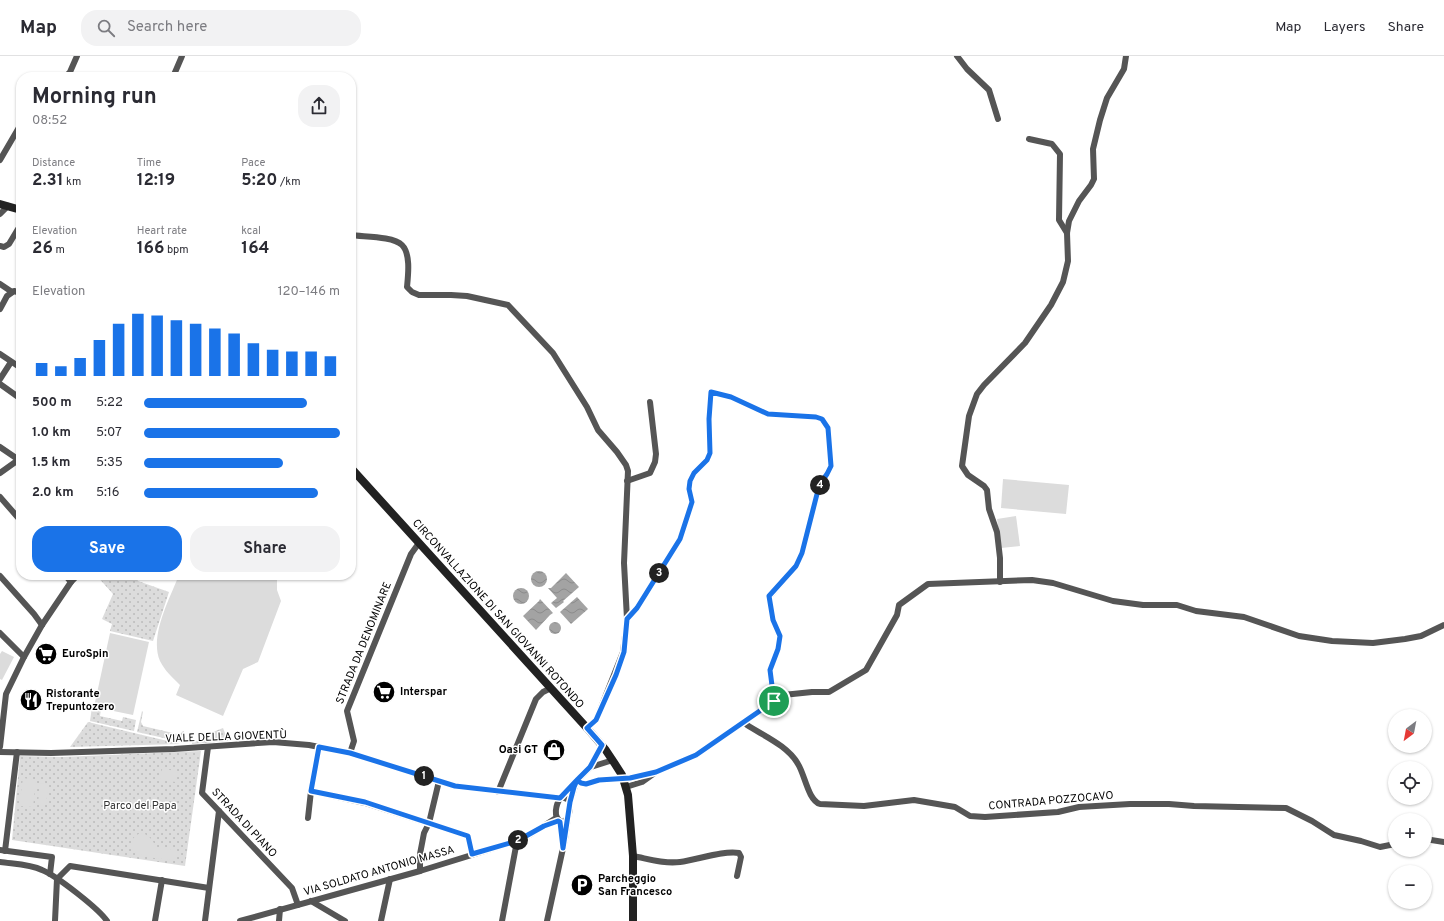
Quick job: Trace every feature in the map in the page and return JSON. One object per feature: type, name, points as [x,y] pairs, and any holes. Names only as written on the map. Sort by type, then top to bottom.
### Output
[{"type":"main road","points":[[0,204],[16,208]]},
{"type":"main road","name":"CIRCONVALLAZIONE DI SAN GIOVANNI ROTONDO","points":[[356,474],[587,728],[613,760],[624,781],[630,806],[633,856],[633,921]]},
{"type":"street","points":[[70,72],[77,56]]},
{"type":"street","points":[[175,72],[182,56]]},
{"type":"street","points":[[957,56],[989,90],[998,119]]},
{"type":"street","points":[[1000,582],[1000,558],[997,532],[989,508],[987,490],[984,486],[968,475],[962,466],[970,416],[977,394],[1024,343],[1057,294],[1063,282],[1068,261],[1067,233],[1069,221],[1079,201],[1094,179],[1093,149],[1102,114],[1111,90],[1124,69],[1126,56]]},
{"type":"street","points":[[0,160],[16,133]]},
{"type":"street","points":[[1029,139],[1052,144],[1060,154],[1059,220],[1067,233]]},
{"type":"street","points":[[0,214],[8,206]]},
{"type":"street","points":[[0,246],[4,247],[9,244],[16,232]]},
{"type":"street","points":[[356,235],[389,238],[402,245],[409,266],[407,287],[412,292],[420,295],[467,296],[508,305],[553,353],[587,407],[598,430],[612,445],[626,465],[628,471],[624,563],[627,619],[624,652],[616,675],[596,720],[587,728]]},
{"type":"street","points":[[0,284],[12,292],[16,292]]},
{"type":"street","points":[[0,309],[7,296],[12,292]]},
{"type":"street","points":[[0,354],[16,365]]},
{"type":"street","points":[[0,379],[11,362]]},
{"type":"street","points":[[0,384],[16,395]]},
{"type":"street","points":[[627,619],[637,608],[680,539],[692,502],[689,489],[690,481],[694,473],[707,460],[710,453],[709,419],[711,392],[731,397],[768,414],[816,417],[822,419],[828,428],[831,466],[820,484],[802,553],[796,566],[769,596],[773,620],[780,636],[778,649],[770,670],[774,701]]},
{"type":"street","points":[[627,481],[650,473],[655,462],[656,454],[650,402]]},
{"type":"street","points":[[0,447],[16,457]]},
{"type":"street","points":[[1,472],[16,462]]},
{"type":"street","points":[[0,497],[16,515]]},
{"type":"street","name":"STRADA DA DENOMINARE","points":[[350,753],[354,741],[347,711],[411,554],[419,543]]},
{"type":"street","points":[[0,576],[42,625]]},
{"type":"street","points":[[577,780],[586,784],[599,780],[630,778],[656,772],[696,755],[783,695],[829,692],[866,670],[897,615],[899,605],[928,584],[1032,580],[1053,583],[1113,601],[1143,605],[1177,605],[1196,611],[1244,617],[1299,636],[1332,640],[1373,643],[1405,639],[1421,636],[1444,625]]},
{"type":"street","points":[[0,747],[6,694],[42,625],[71,582]]},
{"type":"street","points":[[0,633],[24,657]]},
{"type":"street","points":[[498,792],[536,699],[543,692],[551,688]]},
{"type":"street","name":"CONTRADA POZZOCAVO","points":[[744,722],[791,755],[800,767],[814,800],[820,804],[864,806],[914,800],[936,802],[955,807],[970,816],[985,817],[1058,812],[1078,807],[1130,804],[1286,808],[1312,821],[1334,835],[1380,847],[1388,845]]},
{"type":"street","name":"VIALE DELLA GIOVENTÙ","points":[[0,752],[59,753],[208,747],[273,742],[309,745],[350,753],[455,786],[560,798]]},
{"type":"street","points":[[556,808],[560,798],[590,767],[602,745]]},
{"type":"street","name":"STRADA DI PIANO","points":[[208,747],[202,793],[292,888],[298,905]]},
{"type":"street","points":[[308,818],[319,747]]},
{"type":"street","points":[[17,752],[7,830],[2,850],[52,857],[50,874]]},
{"type":"street","points":[[590,767],[613,760]]},
{"type":"street","points":[[624,781],[642,782],[656,772]]},
{"type":"street","points":[[547,921],[563,848],[570,802],[577,780]]},
{"type":"street","points":[[420,870],[420,854],[424,833],[429,823],[438,781]]},
{"type":"street","points":[[311,791],[365,802],[468,836],[472,854]]},
{"type":"street","points":[[543,796],[552,802],[556,808],[563,848]]},
{"type":"street","points":[[560,798],[567,799],[570,802]]},
{"type":"street","points":[[206,921],[219,811]]},
{"type":"street","name":"VIA SOLDATO ANTONIO MASSA","points":[[240,921],[390,879],[517,841],[558,820],[564,822],[568,817]]},
{"type":"street","points":[[0,830],[7,830]]},
{"type":"street","points":[[502,921],[517,841]]},
{"type":"street","points":[[1432,841],[1444,842]]},
{"type":"street","points":[[633,856],[667,863],[739,853],[741,857],[737,876]]},
{"type":"street","points":[[0,862],[35,867],[50,874],[103,915],[108,921]]},
{"type":"street","points":[[55,921],[57,879],[70,866],[209,888]]},
{"type":"street","points":[[381,921],[390,879]]},
{"type":"street","points":[[155,921],[162,880]]},
{"type":"street","points":[[312,901],[342,920]]},
{"type":"street","points":[[279,921],[280,909]]},
{"type":"green space","points":[[1003,479],[1069,485],[1066,514],[1001,508]]},
{"type":"green space","points":[[1016,516],[1020,546],[1001,548],[997,519]]},
{"type":"green space","points":[[100,580],[138,580],[169,592],[153,641],[110,631],[112,624],[102,619],[113,594]]},
{"type":"green space","points":[[177,580],[277,580],[277,590],[281,601],[258,662],[243,669],[223,716],[176,695],[180,685],[166,671],[160,661],[157,651],[159,629],[166,606]]},
{"type":"green space","points":[[110,633],[149,642],[133,715],[94,707]]},
{"type":"green space","points":[[2,651],[14,657],[2,680],[0,679],[0,654]]},
{"type":"green space","points":[[92,707],[101,709],[100,716],[122,721],[123,717],[136,720],[134,731],[90,721]]},
{"type":"green space","points":[[142,711],[141,722],[143,726],[177,734],[184,731],[182,742],[137,732]]},
{"type":"green space","points":[[88,722],[180,744],[70,747]]},
{"type":"green space","points":[[223,728],[228,741],[192,744],[192,742],[209,739],[213,732]]},
{"type":"green space","name":"Parco del Papa","points":[[201,751],[185,866],[12,840],[20,756],[62,757]]},
{"type":"green space","points":[[162,769],[178,771],[176,782],[160,780]]},
{"type":"green space","points":[[23,778],[36,780],[33,807],[19,806]]},
{"type":"green space","points":[[40,783],[49,784],[46,804],[38,803]]},
{"type":"green space","points":[[140,833],[148,836],[157,847],[176,850],[174,860],[149,857],[136,853],[132,849],[131,843],[136,835]]},
{"type":"water","points":[[539,571],[545,573],[547,579],[545,585],[539,587],[533,585],[531,579],[533,573]]},
{"type":"water","points":[[566,573],[579,587],[556,608],[551,603],[557,598],[548,588],[551,588]]},
{"type":"water","points":[[518,588],[524,588],[529,593],[527,602],[524,604],[518,604],[513,599],[513,593]]},
{"type":"water","points":[[577,597],[588,609],[571,624],[560,612]]},
{"type":"water","points":[[540,599],[553,613],[536,630],[523,616]]},
{"type":"water","points":[[557,622],[560,623],[560,633],[553,634],[550,633],[549,626],[550,623]]},
{"type":"place","name":"EuroSpin","points":[[46,654]]},
{"type":"place","name":"Interspar","points":[[384,692]]},
{"type":"place","name":"Ristorante Trepuntozero","points":[[31,700]]},
{"type":"place","name":"Oasi GT","points":[[554,750]]},
{"type":"place","name":"Parcheggio San Francesco","points":[[582,885]]},
{"type":"route","points":[[774,701],[696,755],[656,772],[630,778],[599,780],[586,784],[577,780],[560,798],[455,786],[385,763],[350,753],[319,747],[311,791],[365,802],[468,836],[472,854],[517,841],[544,826],[558,821],[560,822],[563,848],[570,802],[574,787],[577,780],[590,767],[602,745],[587,728],[596,720],[616,675],[624,652],[627,619],[637,608],[675,550],[692,502],[689,489],[690,481],[694,473],[707,460],[710,453],[709,419],[711,392],[731,397],[768,414],[816,417],[822,419],[828,428],[831,466],[820,484],[802,553],[796,566],[769,596],[773,620],[780,636],[778,649],[770,670],[774,701]]}]
